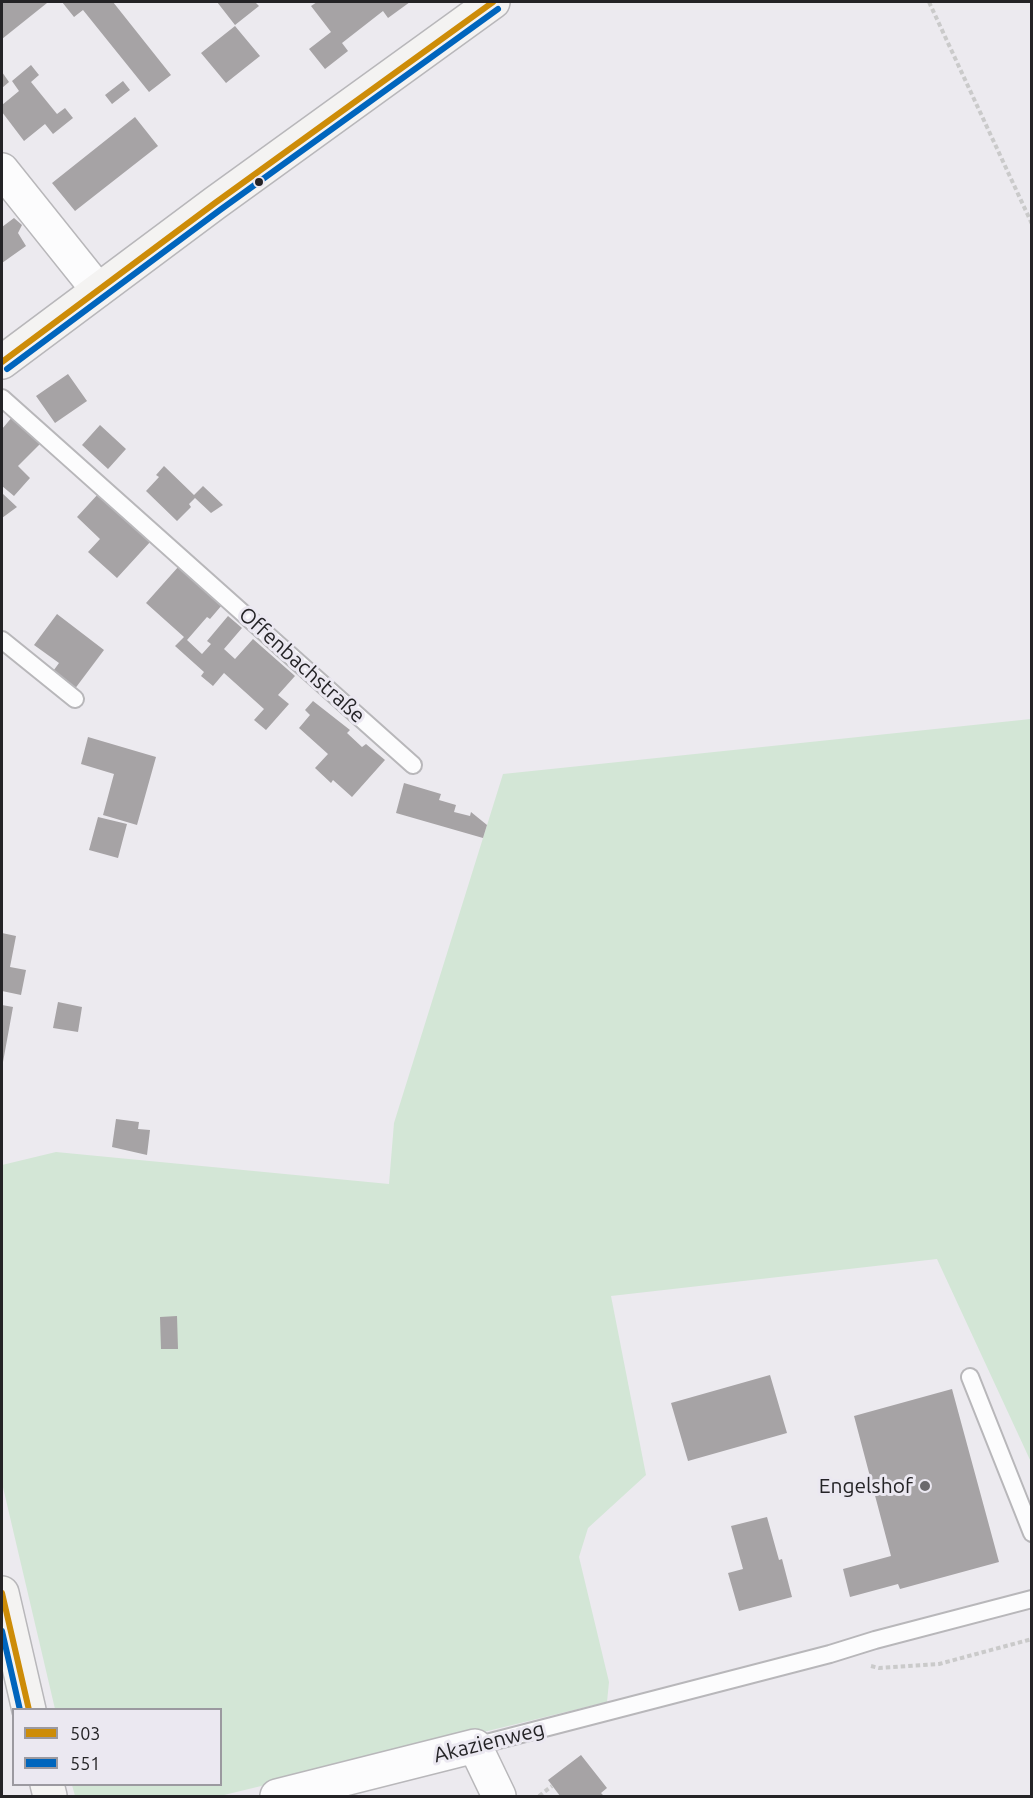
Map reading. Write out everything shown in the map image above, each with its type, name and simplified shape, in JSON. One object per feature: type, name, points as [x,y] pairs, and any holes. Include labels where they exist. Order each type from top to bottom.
[{"type":"street","points":[[2,362],[493,2]]},
{"type":"street","points":[[2,170],[99,290]]},
{"type":"street","points":[[2,1593],[29,1708]]},
{"type":"street","points":[[475,1746],[499,1797]]},
{"type":"street","name":"Akazienweg","points":[[277,1797],[475,1746]]},
{"type":"lane","name":"Offenbachstraße","points":[[2,398],[413,765]]},
{"type":"lane","points":[[2,640],[75,699]]},
{"type":"lane","points":[[970,1377],[1032,1533]]},
{"type":"lane","name":"Akazienweg","points":[[475,1746],[1032,1599]]},
{"type":"path","points":[[929,2],[1032,224]]},
{"type":"path","points":[[879,1668],[939,1664],[1032,1639]]},
{"type":"path","points":[[539,1797],[552,1786]]},
{"type":"green space","points":[[1031,719],[1031,1462],[937,1259],[611,1296],[646,1475],[588,1528],[579,1557],[609,1682],[607,1702],[220,1796],[75,1796],[72,1786],[222,1786],[222,1708],[55,1708],[2,1483],[2,1165],[56,1152],[389,1184],[394,1123],[503,774]]},
{"type":"building","points":[[2,2],[46,2],[47,3],[2,39]]},
{"type":"building","points":[[62,2],[113,2],[171,75],[149,92],[83,10],[74,17]]},
{"type":"building","points":[[217,2],[255,2],[259,6],[235,25]]},
{"type":"building","points":[[317,2],[410,2],[388,18],[383,11],[342,43],[348,51],[325,69],[309,49],[331,32],[311,6]]},
{"type":"building","points":[[235,26],[260,56],[226,83],[201,53]]},
{"type":"building","points":[[31,65],[39,75],[31,82],[57,114],[65,108],[73,118],[53,134],[45,124],[24,141],[2,112],[2,105],[19,91],[12,81]]},
{"type":"building","points":[[2,72],[9,82],[2,88]]},
{"type":"building","points":[[123,81],[130,90],[112,104],[105,95]]},
{"type":"building","points":[[135,117],[158,146],[75,211],[52,183]]},
{"type":"building","points":[[14,218],[22,225],[18,233],[26,246],[2,263],[2,227]]},
{"type":"building","points":[[68,374],[87,401],[55,423],[36,396]]},
{"type":"building","points":[[13,416],[42,442],[18,466],[30,478],[14,496],[2,486],[2,429]]},
{"type":"building","points":[[100,425],[126,449],[108,469],[82,445]]},
{"type":"building","points":[[164,466],[194,495],[203,486],[223,505],[211,513],[195,498],[189,504],[191,507],[177,521],[146,491],[159,477],[156,475]]},
{"type":"building","points":[[2,493],[17,507],[2,518]]},
{"type":"building","points":[[99,493],[151,541],[117,578],[88,552],[100,539],[77,517]]},
{"type":"building","points":[[179,566],[222,605],[210,619],[207,617],[187,640],[202,654],[211,644],[207,641],[228,616],[242,628],[224,649],[235,659],[253,639],[295,676],[278,695],[289,704],[266,730],[254,720],[264,709],[224,673],[213,686],[201,676],[204,672],[175,646],[184,637],[146,603]]},
{"type":"building","points":[[57,614],[104,650],[74,690],[51,674],[59,663],[34,645]]},
{"type":"building","points":[[313,701],[350,730],[347,733],[362,747],[366,744],[385,760],[352,797],[333,780],[331,783],[315,768],[328,754],[299,728],[310,715],[305,710]]},
{"type":"building","points":[[88,737],[156,757],[137,825],[103,815],[114,774],[81,764]]},
{"type":"building","points":[[404,783],[441,794],[439,800],[456,805],[454,812],[470,816],[471,812],[487,825],[483,838],[396,813]]},
{"type":"building","points":[[98,817],[127,824],[118,858],[89,850]]},
{"type":"building","points":[[2,933],[16,936],[10,967],[26,970],[21,995],[2,991]]},
{"type":"building","points":[[58,1002],[82,1007],[78,1032],[53,1028]]},
{"type":"building","points":[[2,1005],[13,1007],[3,1062],[2,1062]]},
{"type":"building","points":[[116,1119],[139,1122],[138,1129],[150,1130],[147,1155],[112,1147]]},
{"type":"building","points":[[177,1316],[178,1349],[161,1349],[160,1317]]},
{"type":"building","points":[[770,1375],[787,1433],[688,1461],[671,1403]]},
{"type":"building","name":"Engelshof","points":[[952,1389],[999,1562],[900,1589],[898,1584],[850,1597],[843,1569],[891,1556],[854,1416]]},
{"type":"building","points":[[767,1517],[792,1597],[739,1611],[728,1573],[743,1569],[731,1526]]},
{"type":"building","points":[[581,1755],[607,1788],[601,1793],[604,1796],[560,1796],[548,1780]]},
{"type":"transit line","name":"503","points":[[2,362],[215,203],[493,2]]},
{"type":"transit line","name":"551","points":[[7,369],[220,210],[498,9]]},
{"type":"transit line","name":"503","points":[[2,1593],[29,1708]]},
{"type":"transit line","name":"551","points":[[2,1631],[20,1708]]},
{"type":"place","name":"Engelshof","points":[[925,1486]]}]
